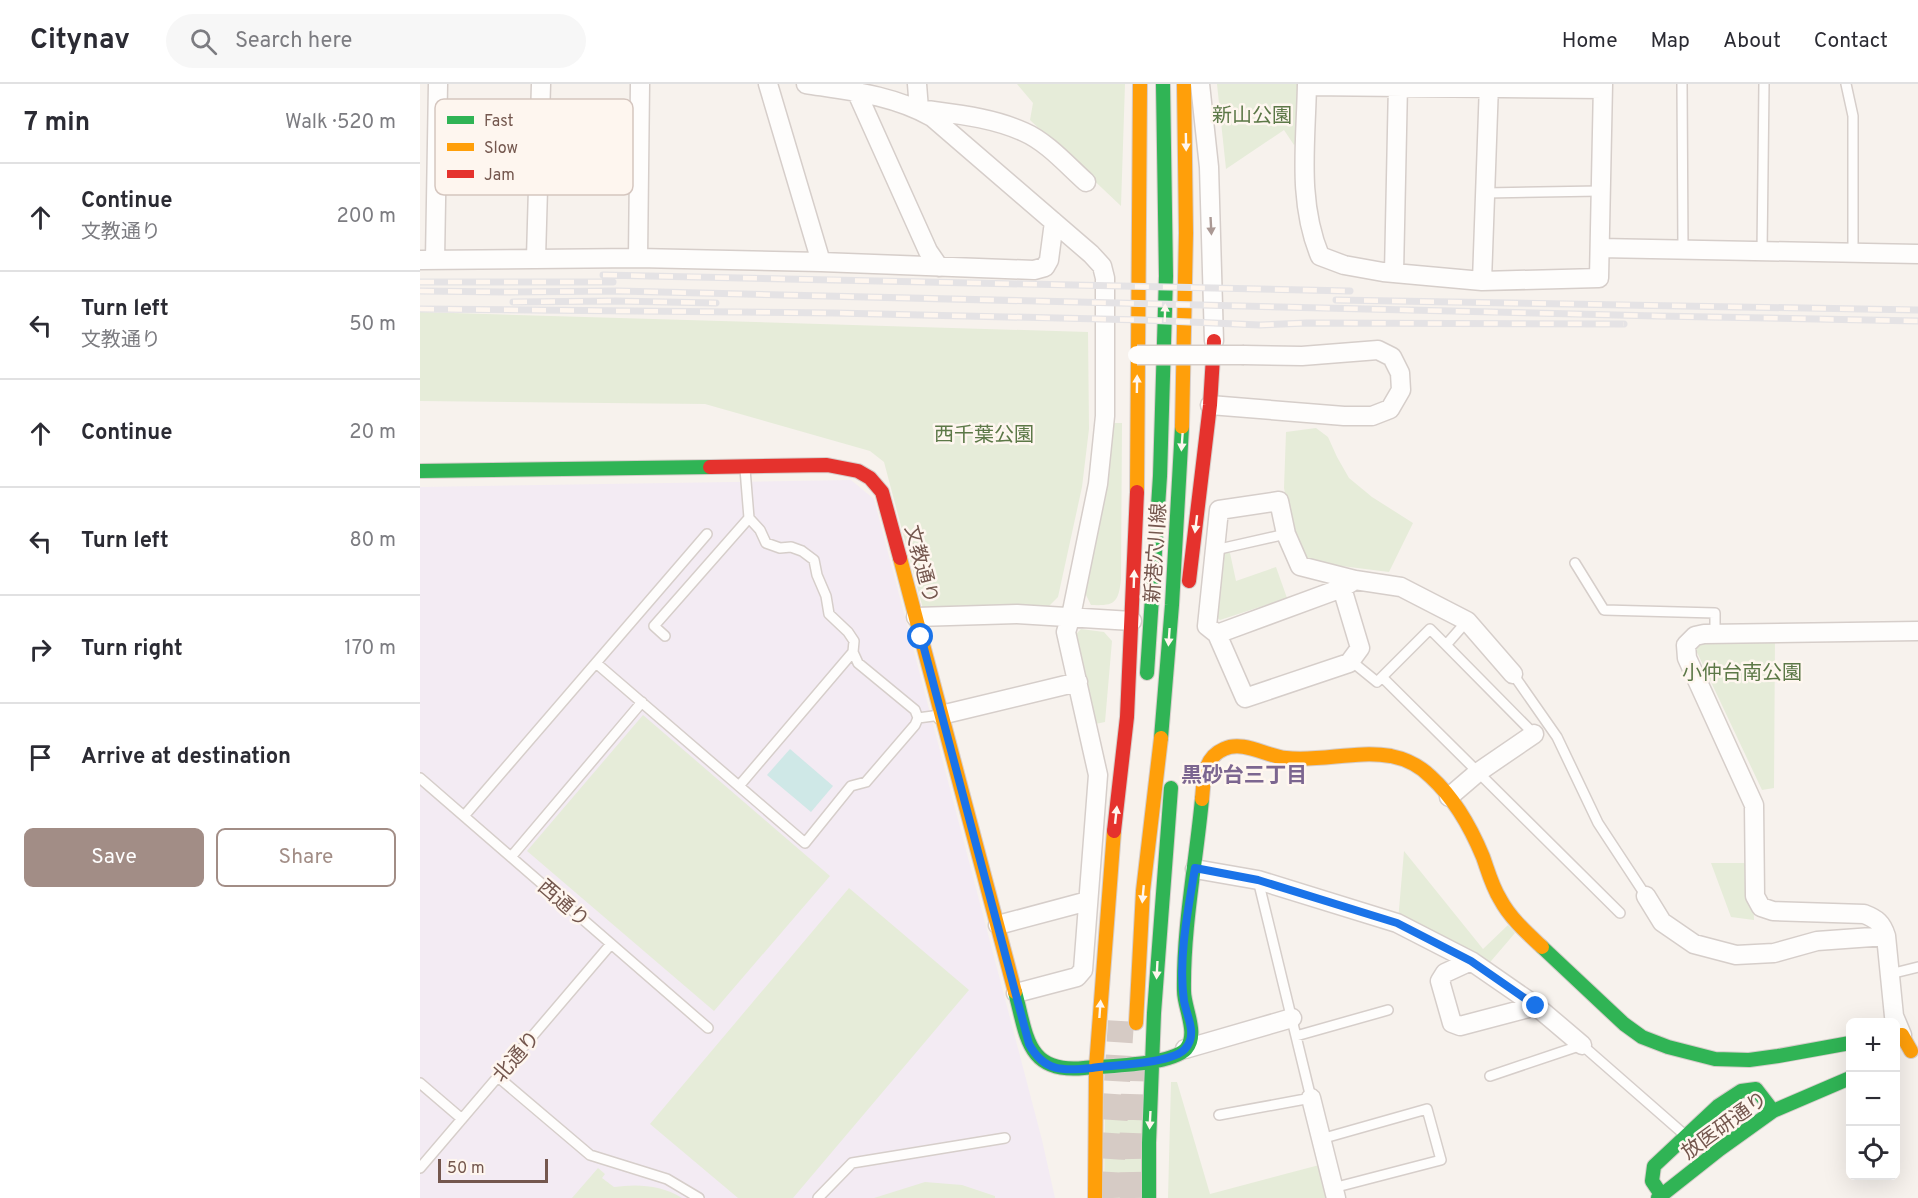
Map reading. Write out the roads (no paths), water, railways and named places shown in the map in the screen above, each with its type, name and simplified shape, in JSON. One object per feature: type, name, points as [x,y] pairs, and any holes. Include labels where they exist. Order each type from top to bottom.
[{"type":"street","points":[[437,99],[438,84]]},
{"type":"street","points":[[541,84],[541,99]]},
{"type":"street","points":[[638,258],[640,84]]},
{"type":"street","points":[[768,84],[821,262]]},
{"type":"street","points":[[806,84],[854,88],[919,109],[978,118],[1025,132],[1055,154],[1086,182]]},
{"type":"street","points":[[917,84],[919,109]]},
{"type":"street","points":[[1095,1198],[1096,1067],[1110,871],[1127,717],[1132,621],[1137,488],[1140,84]]},
{"type":"street","name":"新港穴川線","points":[[1146,689],[1160,476],[1166,276],[1163,84]]},
{"type":"street","name":"新港穴川線","points":[[1136,1023],[1143,892],[1166,681],[1183,427],[1186,270],[1184,84]]},
{"type":"street","points":[[1187,596],[1210,405],[1214,341],[1209,167],[1200,84]]},
{"type":"street","points":[[1307,85],[1603,87],[1599,278],[1482,281],[1394,273],[1344,265],[1320,256],[1311,236],[1304,196],[1307,85]]},
{"type":"street","points":[[1394,273],[1398,85]]},
{"type":"street","points":[[1482,281],[1489,86]]},
{"type":"street","points":[[854,88],[928,251],[939,267]]},
{"type":"street","points":[[919,109],[943,125],[1091,254],[1102,266],[1105,278],[1104,428],[1098,484],[1066,632],[1098,775],[1083,970],[1077,977],[1016,993]]},
{"type":"street","points":[[435,132],[427,260],[638,258],[1034,270],[1045,267],[1049,260],[1054,222]]},
{"type":"street","points":[[536,258],[538,195]]},
{"type":"street","points":[[1600,248],[1918,254]]},
{"type":"street","points":[[1137,355],[1302,356],[1378,350],[1392,357],[1400,373],[1401,390],[1390,409],[1371,416],[1344,416],[1210,405]]},
{"type":"street","name":"文教通り","points":[[420,471],[844,466],[861,470],[873,479],[882,492],[916,617],[937,716],[998,925],[1029,1044],[1035,1056],[1051,1067],[1064,1069],[1152,1061],[1177,1055],[1185,1049]]},
{"type":"street","points":[[1349,584],[1360,648],[1349,663],[1245,698],[1217,634],[1207,626],[1219,510],[1279,501],[1286,534],[1300,566],[1349,584],[1401,587],[1467,621],[1513,674]]},
{"type":"street","points":[[1217,634],[1349,584]]},
{"type":"street","points":[[916,617],[1017,614],[1132,621]]},
{"type":"street","points":[[1894,1018],[1886,936],[1882,924],[1864,914],[1773,911],[1761,908],[1755,896],[1754,805],[1688,658],[1686,645],[1695,636],[1715,634],[1918,631]]},
{"type":"street","points":[[937,716],[1078,682]]},
{"type":"street","points":[[1449,797],[1477,773],[1534,734]]},
{"type":"street","points":[[1185,1049],[1190,1043],[1192,1030],[1184,1001],[1187,916],[1195,868],[1204,779],[1207,765],[1216,754],[1233,745],[1245,746],[1284,759],[1382,754],[1410,762],[1428,774],[1449,797],[1465,821],[1480,849],[1494,889],[1505,907],[1614,1016],[1640,1036],[1659,1046],[1700,1056],[1733,1060],[1760,1059],[1846,1044]]},
{"type":"street","points":[[1149,1198],[1148,1170],[1157,956],[1172,772]]},
{"type":"street","points":[[1195,868],[1258,880],[1397,923],[1471,961],[1536,1006],[1582,1045]]},
{"type":"street","points":[[1646,896],[1662,922],[1694,944],[1736,956],[1774,953],[1817,941],[1886,936]]},
{"type":"street","points":[[998,925],[1088,901]]},
{"type":"street","points":[[1471,961],[1445,973],[1440,981],[1452,1023],[1455,1026],[1536,1006]]},
{"type":"street","points":[[1185,1049],[1294,1027]]},
{"type":"street","points":[[1900,1037],[1910,1052]]},
{"type":"street","name":"放医研通り","points":[[1660,1197],[1720,1149],[1773,1111],[1846,1080]]},
{"type":"street","points":[[1660,1197],[1652,1181],[1654,1166],[1718,1106],[1741,1091],[1756,1089],[1773,1111]]},
{"type":"street","points":[[1311,1098],[1335,1193]]},
{"type":"lane","points":[[1682,84],[1683,249]]},
{"type":"lane","points":[[1762,252],[1764,84]]},
{"type":"lane","points":[[1846,84],[1853,116],[1853,253]]},
{"type":"lane","points":[[1485,193],[1600,191]]},
{"type":"lane","points":[[596,663],[805,843],[850,786],[866,782],[915,725],[918,718],[915,710],[858,663],[853,652],[854,641],[829,614],[826,596],[817,576],[814,560],[802,551],[791,548],[780,549],[766,543],[760,530],[749,518],[745,466]]},
{"type":"lane","points":[[665,636],[654,626],[749,518]]},
{"type":"lane","points":[[464,816],[707,534]]},
{"type":"lane","points":[[1215,550],[1286,534]]},
{"type":"lane","points":[[692,551],[708,565]]},
{"type":"lane","points":[[1575,563],[1604,610],[1715,613],[1715,634]]},
{"type":"lane","points":[[1446,645],[1467,621]]},
{"type":"lane","points":[[1350,660],[1377,682],[1430,629],[1534,734]]},
{"type":"lane","points":[[739,786],[853,652]]},
{"type":"lane","points":[[1513,674],[1557,737],[1598,823],[1646,896]]},
{"type":"lane","points":[[1382,677],[1620,913]]},
{"type":"lane","points":[[511,857],[642,702]]},
{"type":"lane","points":[[918,718],[937,716]]},
{"type":"lane","name":"西通り","points":[[420,778],[708,1028]]},
{"type":"lane","points":[[1219,1115],[1311,1098],[1258,880]]},
{"type":"lane","name":"北通り","points":[[420,1168],[611,944]]},
{"type":"lane","points":[[1890,974],[1918,967]]},
{"type":"lane","points":[[1294,1027],[1388,1010]]},
{"type":"lane","points":[[1490,1076],[1582,1045],[1686,1136]]},
{"type":"lane","points":[[498,1077],[590,1155],[667,1179],[699,1198]]},
{"type":"lane","points":[[420,1083],[462,1119]]},
{"type":"lane","points":[[1322,1139],[1427,1110],[1441,1160],[1335,1193]]},
{"type":"lane","points":[[818,1198],[852,1163],[1005,1138]]},
{"type":"water","points":[[790,749],[833,786],[811,812],[767,775]]},
{"type":"tunnel","points":[[1112,1198],[1111,1175],[1121,1021]]},
{"type":"tunnel","points":[[1133,1198],[1135,1065]]},
{"type":"railway","points":[[603,275],[1350,291]]},
{"type":"railway","points":[[420,282],[613,282]]},
{"type":"railway","points":[[420,291],[618,291],[1918,321]]},
{"type":"railway","points":[[1336,300],[1918,310]]},
{"type":"railway","points":[[513,302],[716,303]]},
{"type":"railway","points":[[420,309],[835,313],[1260,325],[1307,323],[1624,324]]},
{"type":"district","name":"黒砂台三丁目","points":[[1244,775]]},
{"type":"park label","name":"新山公園","points":[[1252,115]]},
{"type":"park label","name":"西千葉公園","points":[[984,434]]},
{"type":"park label","name":"小仲台南公園","points":[[1742,672]]}]
